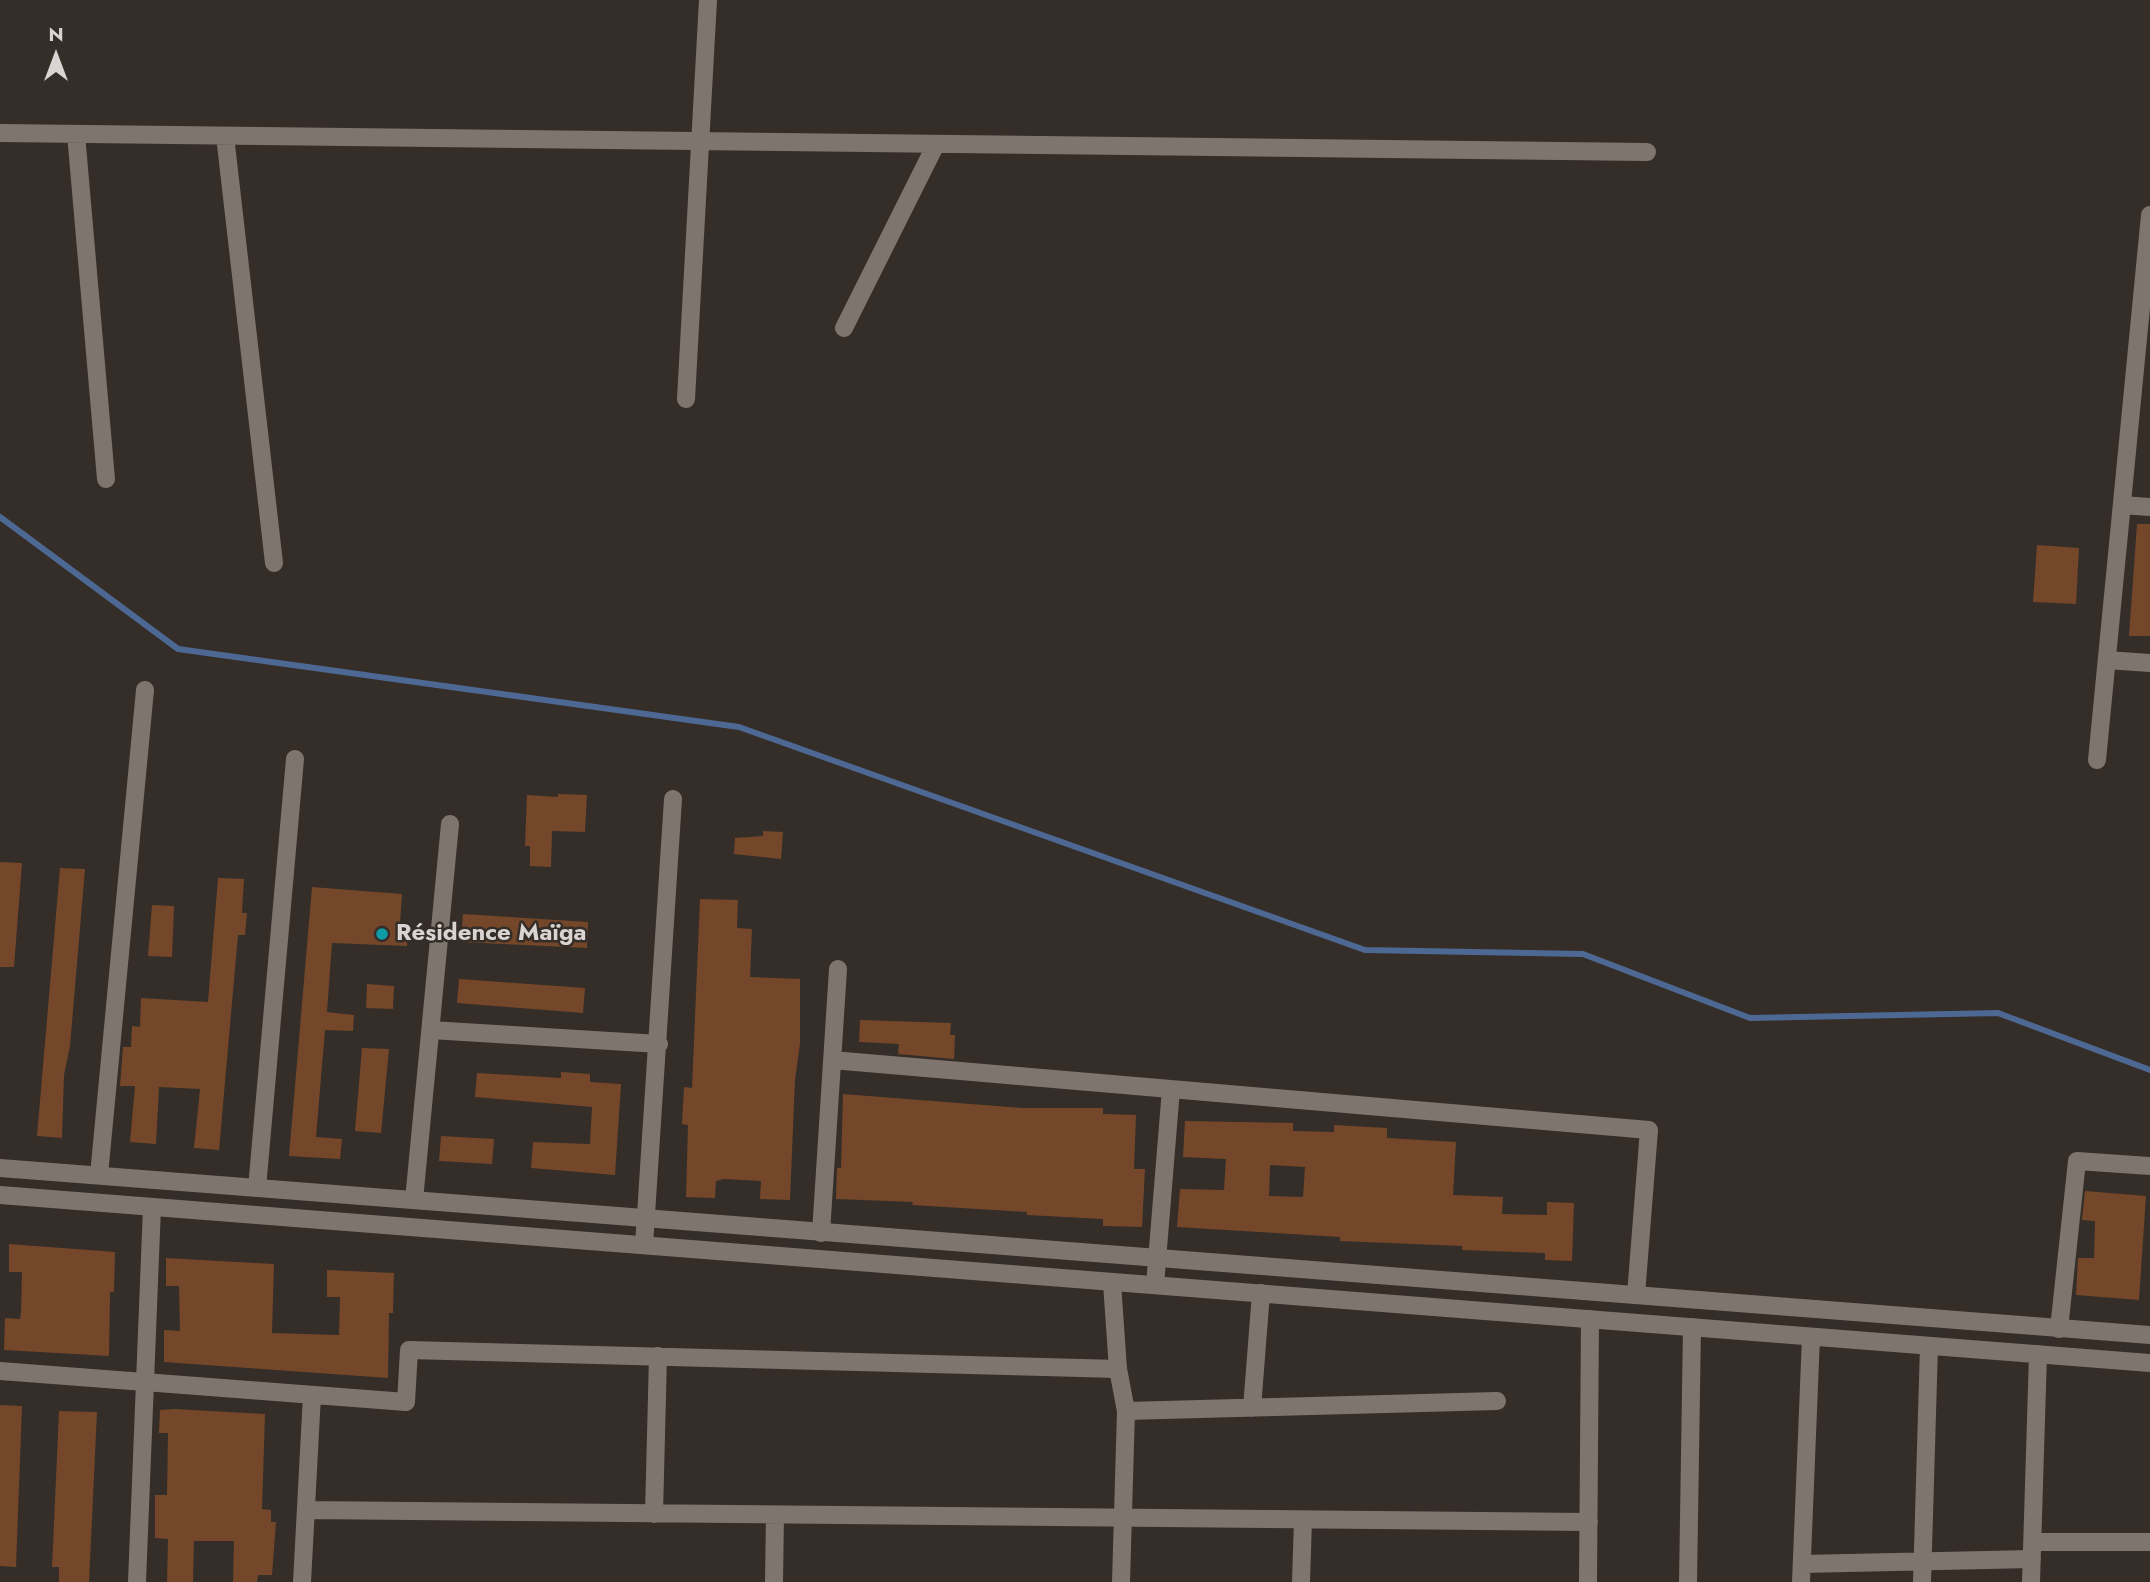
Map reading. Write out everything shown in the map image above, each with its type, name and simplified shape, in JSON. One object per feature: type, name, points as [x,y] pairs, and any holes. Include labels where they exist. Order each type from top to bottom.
[{"type":"street","points":[[685,398],[708,0]]},
{"type":"street","points":[[0,133],[1647,152]]},
{"type":"street","points":[[76,134],[106,479]]},
{"type":"street","points":[[225,135],[274,563]]},
{"type":"street","points":[[845,328],[936,144]]},
{"type":"street","points":[[2097,760],[2122,505],[2145,317],[2150,215]]},
{"type":"street","points":[[2122,505],[2150,507]]},
{"type":"street","points":[[2107,660],[2150,663]]},
{"type":"street","points":[[99,1175],[145,690]]},
{"type":"street","points":[[257,1188],[295,759]]},
{"type":"street","points":[[644,1245],[673,799]]},
{"type":"street","points":[[414,1200],[450,824]]},
{"type":"street","points":[[821,1233],[838,969]]},
{"type":"street","points":[[432,1030],[659,1044]]},
{"type":"street","points":[[832,1060],[1649,1130],[1636,1296]]},
{"type":"street","points":[[1154,1285],[1171,1089]]},
{"type":"street","points":[[2059,1328],[2077,1161],[2150,1166]]},
{"type":"street","points":[[0,1168],[2150,1335]]},
{"type":"street","points":[[0,1195],[2150,1363]]},
{"type":"street","points":[[137,1582],[152,1207]]},
{"type":"street","points":[[1112,1283],[1118,1369],[1126,1411],[1121,1582]]},
{"type":"street","points":[[1252,1408],[1262,1293]]},
{"type":"street","points":[[1588,1582],[1590,1319]]},
{"type":"street","points":[[1688,1582],[1692,1327]]},
{"type":"street","points":[[1801,1582],[1811,1337]]},
{"type":"street","points":[[1922,1582],[1928,1346]]},
{"type":"street","points":[[0,1371],[406,1402],[409,1350],[1118,1369]]},
{"type":"street","points":[[2031,1582],[2038,1354]]},
{"type":"street","points":[[654,1514],[658,1356]]},
{"type":"street","points":[[302,1582],[312,1395]]},
{"type":"street","points":[[1126,1411],[1497,1401]]},
{"type":"street","points":[[306,1510],[1589,1522]]},
{"type":"street","points":[[774,1582],[775,1515]]},
{"type":"street","points":[[1301,1582],[1303,1520]]},
{"type":"street","points":[[1802,1563],[1923,1562],[2150,1542]]},
{"type":"building","points":[[2137,524],[2150,524],[2150,636],[2129,636]]},
{"type":"building","points":[[2037,545],[2079,548],[2076,604],[2033,602]]},
{"type":"building","points":[[558,794],[587,795],[585,832],[552,831],[551,867],[530,866],[530,846],[525,846],[527,795],[558,797]]},
{"type":"building","points":[[763,831],[783,832],[781,859],[734,854],[735,838],[763,836]]},
{"type":"building","points":[[0,862],[22,863],[14,967],[0,967]]},
{"type":"building","points":[[60,868],[85,869],[70,1046],[64,1075],[62,1138],[37,1136]]},
{"type":"building","points":[[218,878],[244,879],[242,913],[247,913],[245,935],[238,935],[219,1150],[194,1148],[200,1089],[159,1087],[156,1144],[130,1142],[135,1086],[120,1086],[123,1047],[131,1047],[132,1026],[140,1027],[141,998],[208,1002]]},
{"type":"building","points":[[312,887],[402,894],[400,924],[408,925],[407,946],[332,943],[327,1012],[354,1015],[353,1031],[325,1030],[316,1137],[342,1139],[340,1159],[289,1156]]},
{"type":"building","points":[[700,899],[738,900],[737,928],[752,929],[750,977],[800,979],[800,1044],[795,1080],[790,1200],[760,1199],[761,1181],[724,1179],[716,1181],[715,1198],[686,1197],[688,1125],[682,1124],[684,1087],[692,1088]]},
{"type":"building","points":[[152,905],[174,906],[172,957],[148,956]]},
{"type":"building","points":[[463,914],[588,922],[587,948],[461,942]]},
{"type":"building","points":[[459,979],[585,988],[583,1013],[457,1003]]},
{"type":"building","points":[[367,984],[394,986],[393,1009],[366,1008]]},
{"type":"building","points":[[860,1020],[951,1023],[950,1035],[955,1035],[954,1059],[898,1054],[899,1044],[859,1042]]},
{"type":"building","points":[[362,1048],[389,1049],[381,1133],[355,1131]]},
{"type":"building","points":[[561,1072],[590,1074],[590,1082],[621,1084],[615,1175],[531,1168],[533,1142],[590,1144],[592,1107],[475,1097],[477,1073],[561,1078]]},
{"type":"building","points":[[843,1094],[1022,1108],[1103,1108],[1103,1114],[1136,1115],[1134,1169],[1145,1169],[1142,1227],[1103,1226],[1103,1219],[1027,1215],[1027,1212],[912,1205],[913,1202],[836,1199],[837,1168],[841,1168]]},
{"type":"building","points":[[1185,1121],[1293,1123],[1293,1131],[1334,1132],[1334,1125],[1387,1128],[1387,1138],[1456,1142],[1453,1195],[1503,1197],[1502,1214],[1547,1215],[1547,1202],[1574,1203],[1572,1261],[1545,1260],[1545,1253],[1462,1250],[1462,1246],[1340,1241],[1340,1237],[1177,1227],[1180,1189],[1224,1190],[1226,1159],[1183,1157]],"holes":[[[1270,1165],[1305,1167],[1303,1197],[1269,1196]]]},
{"type":"building","points":[[441,1136],[494,1139],[492,1164],[439,1161]]},
{"type":"building","points":[[2085,1191],[2146,1196],[2139,1300],[2076,1295],[2078,1258],[2094,1258],[2095,1221],[2082,1220]]},
{"type":"building","points":[[9,1244],[115,1252],[114,1292],[110,1292],[109,1356],[4,1350],[5,1318],[20,1319],[21,1312],[22,1272],[9,1272]]},
{"type":"building","points":[[166,1258],[274,1264],[272,1333],[339,1335],[340,1297],[327,1297],[327,1270],[394,1273],[393,1313],[389,1313],[388,1378],[164,1362],[164,1330],[180,1331],[179,1286],[166,1286]]},
{"type":"building","points":[[0,1405],[22,1406],[16,1567],[0,1566]]},
{"type":"building","points":[[160,1410],[265,1414],[262,1509],[271,1510],[271,1522],[276,1522],[272,1575],[258,1575],[257,1582],[233,1582],[234,1541],[194,1541],[193,1582],[167,1582],[168,1539],[155,1538],[155,1495],[167,1495],[168,1433],[159,1433]]},
{"type":"building","points":[[59,1411],[97,1412],[89,1582],[59,1582],[59,1567],[52,1567]]},
{"type":"waterway","points":[[0,517],[178,649],[739,727],[1365,950],[1583,954],[1750,1018],[1998,1013],[2150,1070]]},
{"type":"place","name":"Résidence Maïga","points":[[382,934]]}]
